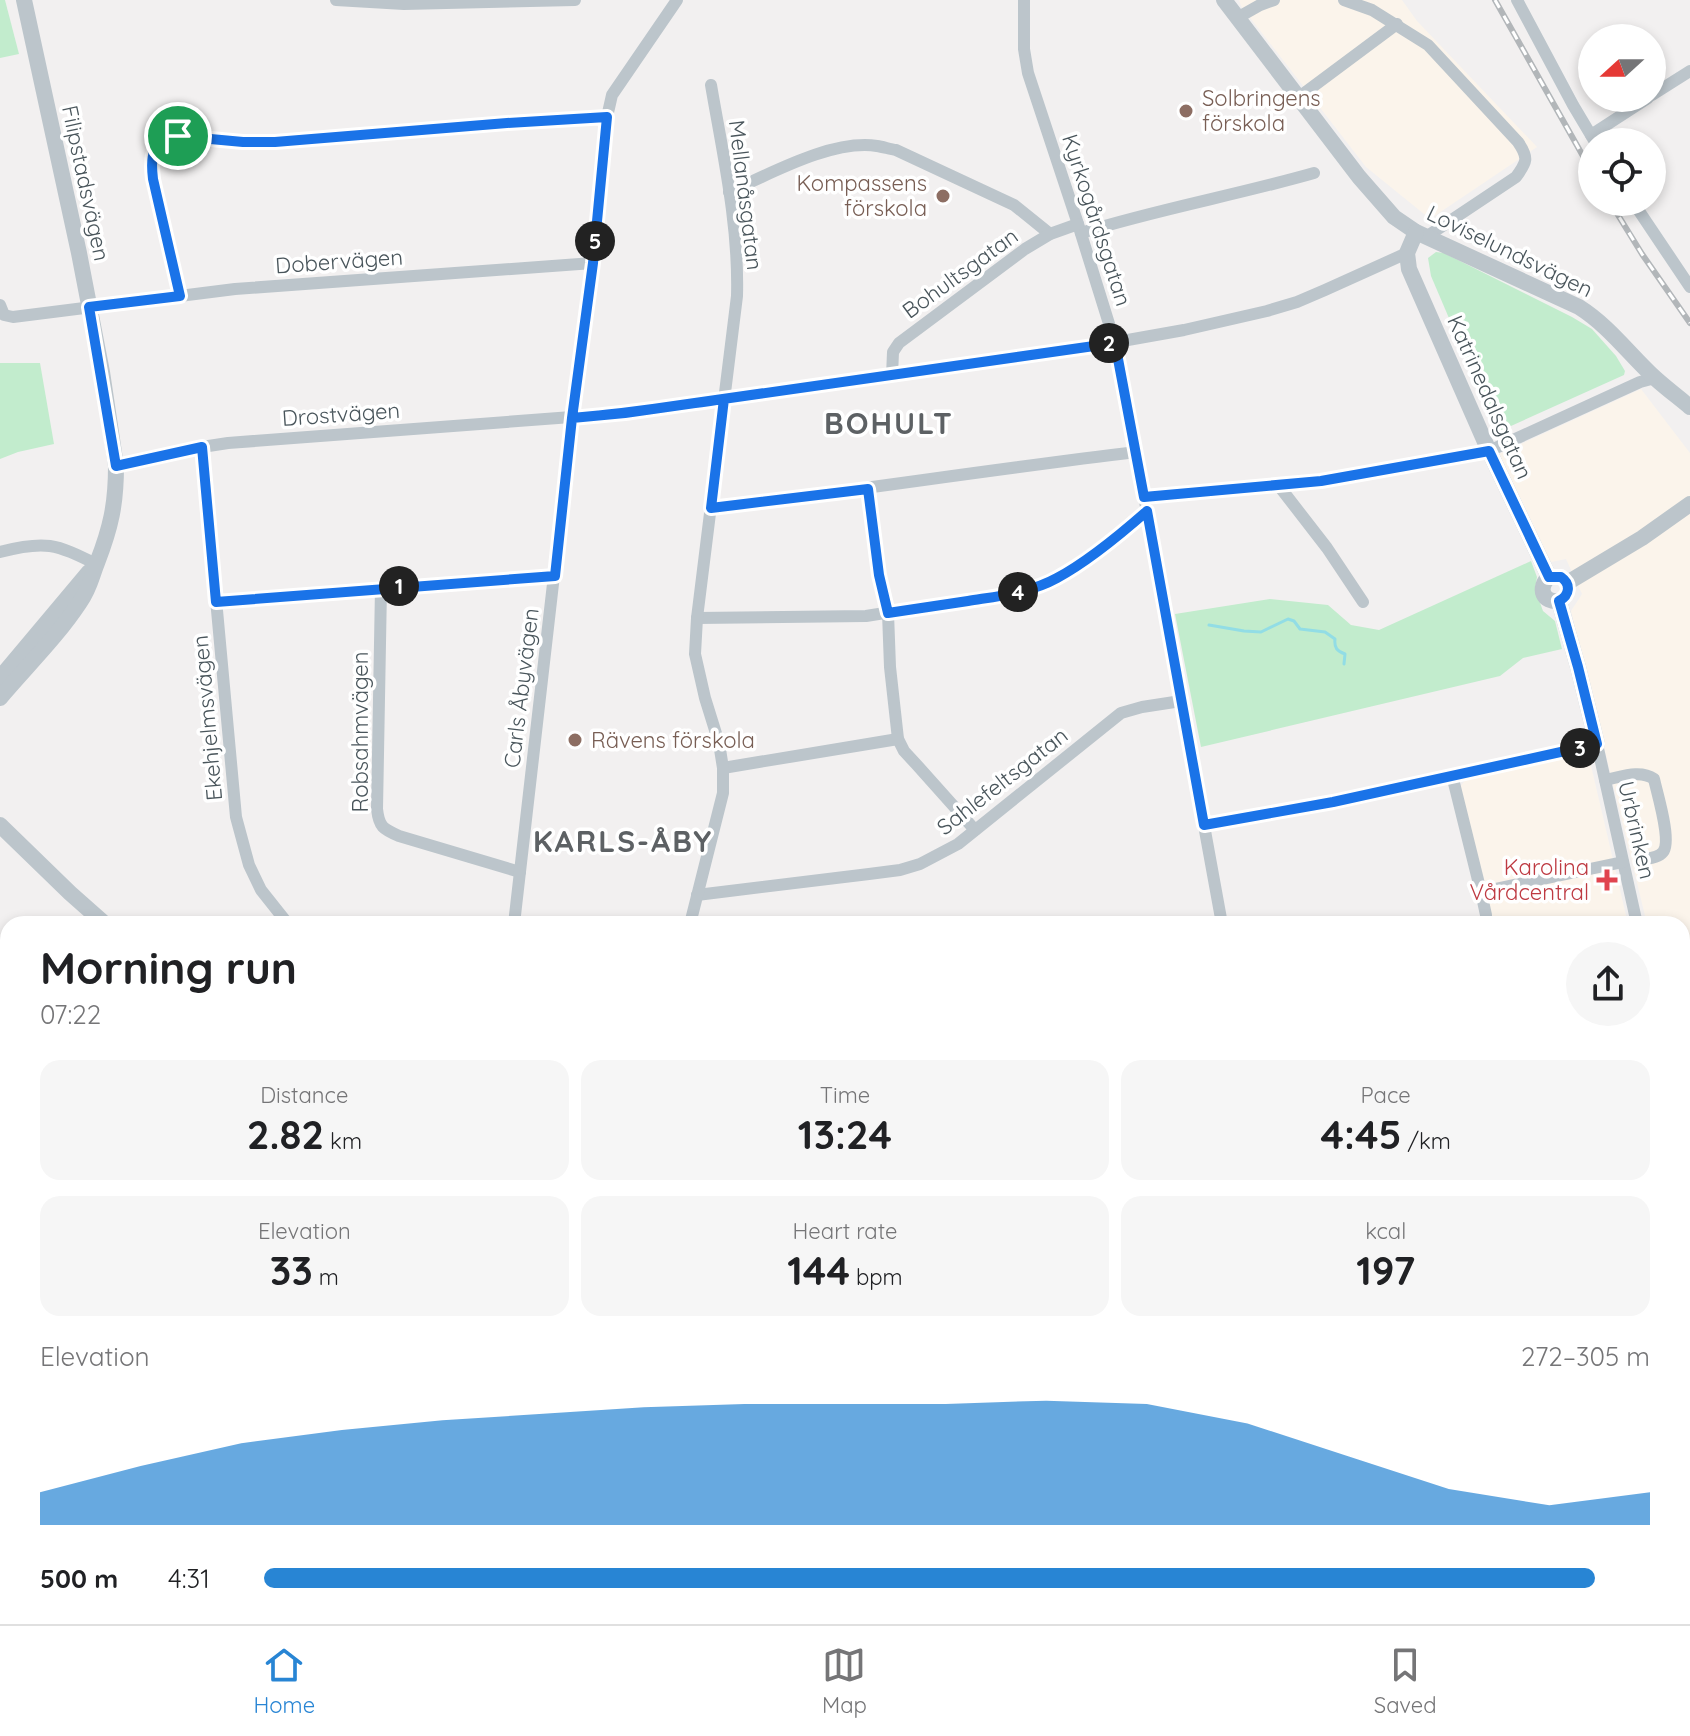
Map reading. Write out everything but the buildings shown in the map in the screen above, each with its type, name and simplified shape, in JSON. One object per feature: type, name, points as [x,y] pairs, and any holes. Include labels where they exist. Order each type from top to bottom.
[{"type":"street","name":"Filipstadsvägen","points":[[0,678],[96,564],[113,513],[116,466],[79,253],[24,0]]},
{"type":"street","points":[[336,0],[404,4],[575,0]]},
{"type":"street","name":"Carls Åbyvägen","points":[[515,916],[572,418],[593,263],[607,117],[612,95],[677,0]]},
{"type":"street","name":"Kyrkogårdsgatan","points":[[1024,0],[1024,49],[1028,73],[1115,343],[1221,916]]},
{"type":"street","points":[[1231,7],[1260,5],[1274,0]]},
{"type":"street","points":[[1344,0],[1372,10],[1428,45],[1526,153],[1525,164],[1516,177],[1421,234],[1407,253]]},
{"type":"street","points":[[1517,0],[1587,128]]},
{"type":"street","name":"Loviselundsvägen","points":[[1231,7],[1359,177],[1394,217],[1421,234],[1595,317],[1613,332],[1690,421]]},
{"type":"street","points":[[1299,97],[1397,24]]},
{"type":"street","points":[[1666,87],[1690,71]]},
{"type":"street","name":"Mellanåsgatan","points":[[692,916],[723,793],[719,743],[695,654],[738,272],[729,192],[711,85]]},
{"type":"street","points":[[1607,128],[1629,112]]},
{"type":"street","points":[[180,296],[151,159],[156,147],[167,139],[178,136],[275,142],[607,117]]},
{"type":"street","points":[[729,192],[820,153],[841,147],[877,145],[896,150],[1014,205],[1050,234]]},
{"type":"street","name":"Bohultsgatan","points":[[892,376],[893,352],[899,343],[1025,249],[1050,234],[1199,203],[1314,173]]},
{"type":"street","points":[[1642,216],[1690,287]]},
{"type":"street","name":"Drostvägen","points":[[116,466],[202,447],[262,440],[625,413],[1115,343],[1218,324],[1297,302],[1407,253]]},
{"type":"street","name":"Katrinedalsgatan","points":[[1407,253],[1409,269],[1489,451],[1549,577]]},
{"type":"street","name":"Dobervägen","points":[[0,305],[4,315],[13,317],[304,284],[593,263]]},
{"type":"street","points":[[1144,497],[1321,481],[1489,451],[1655,378]]},
{"type":"street","name":"Loviselundsvägen","points":[[1655,378],[1690,407]]},
{"type":"street","name":"Ekehjelmsvägen","points":[[202,447],[235,805],[249,865],[261,890],[282,916]]},
{"type":"street","points":[[711,508],[1136,452]]},
{"type":"street","points":[[1279,486],[1327,548],[1363,602]]},
{"type":"street","points":[[868,489],[879,575],[888,613],[898,739],[904,751],[975,830]]},
{"type":"street","points":[[1567,583],[1642,538],[1690,504]]},
{"type":"street","points":[[697,618],[866,616],[998,596],[1040,586],[1058,578],[1147,511]]},
{"type":"street","points":[[0,552],[25,545],[51,545],[96,564]]},
{"type":"street","name":"Filipstadsvägen","points":[[0,698],[48,645],[81,602],[93,579],[96,564]]},
{"type":"street","points":[[216,602],[555,576]]},
{"type":"street","points":[[1549,577],[1561,577],[1567,583],[1568,592],[1559,601],[1547,599],[1542,592],[1543,583],[1549,577]]},
{"type":"street","name":"Robsahmvägen","points":[[381,588],[378,821],[385,830],[399,836],[520,872]]},
{"type":"street","points":[[1204,825],[1333,802],[1597,744],[1559,601]]},
{"type":"street","name":"Sahlefeltsgatan","points":[[697,895],[900,870],[920,864],[941,854],[975,830],[1121,713],[1181,701]]},
{"type":"street","points":[[723,768],[898,739]]},
{"type":"street","name":"Urbrinken","points":[[1597,744],[1635,916]]},
{"type":"street","points":[[1605,780],[1642,774],[1654,779],[1666,845],[1656,857],[1645,859]]},
{"type":"street","points":[[1452,775],[1486,916]]},
{"type":"street","points":[[0,825],[96,916]]},
{"type":"street","points":[[1481,892],[1623,862]]},
{"type":"shaded area","points":[[1239,0],[1402,0],[1417,21],[1537,147],[1433,217],[1424,214],[1366,167]]},
{"type":"shaded area","points":[[1641,389],[1690,453],[1690,916],[1645,916],[1571,611],[1582,594],[1566,559],[1551,562],[1499,454]]},
{"type":"shaded area","points":[[1571,755],[1589,757],[1626,916],[1491,916],[1460,787],[1467,778]]},
{"type":"green space","points":[[0,0],[5,0],[19,54],[0,58]]},
{"type":"green space","points":[[1436,252],[1444,253],[1592,329],[1616,356],[1625,371],[1624,375],[1502,430],[1495,426],[1431,276],[1428,258]]},
{"type":"green space","points":[[0,363],[40,363],[54,444],[0,459]]},
{"type":"green space","points":[[1531,561],[1537,577],[1535,589],[1543,611],[1555,621],[1562,649],[1523,658],[1500,676],[1201,747],[1175,614],[1270,599],[1328,605],[1351,625],[1379,630]]},
{"type":"waterway","points":[[1209,625],[1261,632],[1288,619],[1300,629],[1325,632],[1335,639],[1337,649],[1345,654],[1344,664]]},
{"type":"railway","points":[[1495,0],[1578,147]]},
{"type":"railway","points":[[1619,216],[1690,323]]},
{"type":"place","name":"Solbringens förskola","points":[[1186,111]]},
{"type":"place","name":"Kompassens förskola","points":[[943,196]]},
{"type":"place","name":"Rävens förskola","points":[[575,740]]},
{"type":"place","name":"Karolina Vårdcentral","points":[[1607,880]]},
{"type":"district","name":"BOHULT","points":[[889,424]]},
{"type":"district","name":"KARLS-ÅBY","points":[[623,842]]},
{"type":"route","points":[[178,136],[156,147],[151,159],[180,296],[89,307],[116,466],[202,447],[216,602],[555,576],[572,418],[1115,343],[1144,497],[1321,481],[1489,451],[1549,577],[1557,575],[1567,583],[1568,592],[1559,601],[1597,744],[1333,802],[1204,825],[1147,511],[1077,565],[1040,586],[998,596],[888,613],[879,575],[868,489],[711,508],[724,399],[572,418],[593,263],[607,117],[275,142],[178,136]]}]
